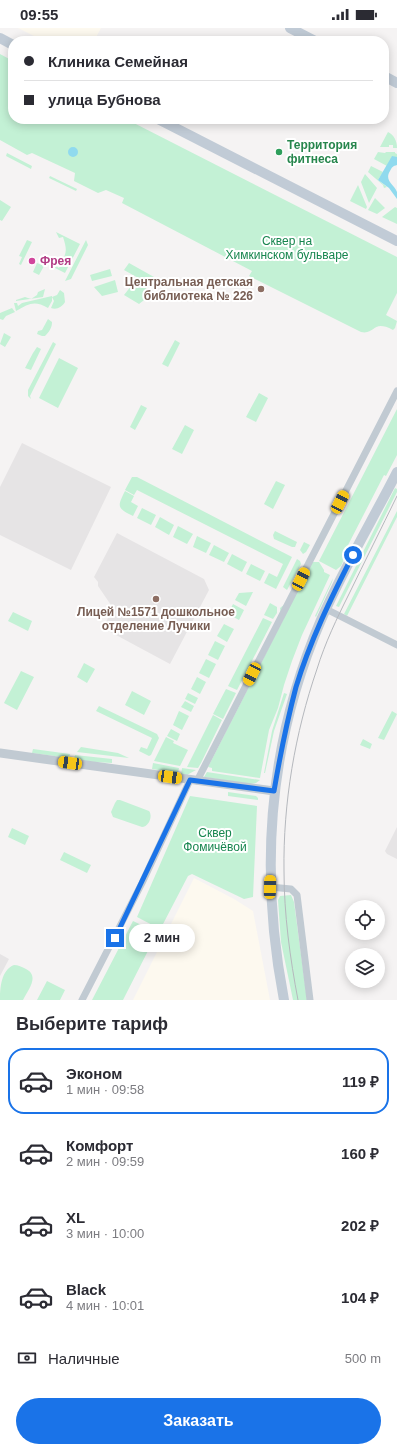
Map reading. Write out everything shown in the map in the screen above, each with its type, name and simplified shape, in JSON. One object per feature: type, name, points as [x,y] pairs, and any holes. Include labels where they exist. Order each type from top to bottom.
[{"type":"main road","points":[[290,28],[305,36]]},
{"type":"main road","points":[[168,124],[397,241]]},
{"type":"main road","points":[[284,1000],[277,956],[270,887],[274,791],[288,720],[297,686],[326,609],[397,472]]},
{"type":"street","points":[[82,1000],[193,780],[397,391]]},
{"type":"street","points":[[326,609],[397,645]]},
{"type":"street","points":[[0,753],[274,791]]},
{"type":"street","points":[[270,887],[291,889],[297,895],[310,1000]]},
{"type":"shaded area","points":[[18,28],[101,28],[97,36],[34,36]]},
{"type":"shaded area","points":[[22,443],[111,487],[71,570],[0,535],[0,487]]},
{"type":"shaded area","name":"Лицей №1571 дошкольное отделение Лучики","points":[[117,533],[204,579],[209,590],[170,664],[103,628],[113,608],[98,586],[98,582],[94,577]]},
{"type":"shaded area","points":[[397,827],[397,859],[387,854],[385,851]]},
{"type":"shaded area","points":[[194,878],[253,911],[270,1000],[133,1000]]},
{"type":"shaded area","points":[[0,954],[9,959],[0,976]]},
{"type":"green space","name":"Сквер на Химкинском бульваре","points":[[0,54],[8,58],[8,124],[136,124],[397,257],[397,293],[386,315],[397,321],[395,328],[393,330],[381,326],[366,332],[361,332],[249,276],[252,271],[122,203],[124,198],[106,190],[98,193],[74,181],[75,173],[32,153],[27,155],[0,140]]},
{"type":"green space","points":[[388,132],[395,138],[397,148],[393,148],[393,145],[389,145],[389,147],[380,147]]},
{"type":"green space","points":[[378,152],[395,152],[397,157],[392,157],[387,166],[374,159]]},
{"type":"green space","points":[[7,153],[32,166],[31,169],[6,156]]},
{"type":"green space","points":[[371,166],[383,172],[378,180],[387,187],[384,188],[383,185],[368,172]]},
{"type":"green space","points":[[365,174],[377,188],[369,203],[361,182]]},
{"type":"green space","points":[[50,176],[77,189],[76,191],[49,178]]},
{"type":"green space","points":[[358,185],[367,207],[366,209],[350,201]]},
{"type":"green space","points":[[375,198],[385,208],[377,214],[368,210]]},
{"type":"green space","points":[[0,200],[11,207],[2,221],[0,220]]},
{"type":"green space","points":[[395,207],[397,208],[397,224],[382,217]]},
{"type":"green space","points":[[56,232],[80,244],[65,273],[55,268],[56,266],[59,268],[65,256],[66,249],[63,237],[59,238]]},
{"type":"green space","points":[[27,240],[32,242],[21,265],[19,264],[22,257],[19,256]]},
{"type":"green space","points":[[86,240],[88,245],[71,279],[65,281]]},
{"type":"green space","points":[[37,263],[44,266],[39,275],[33,272]]},
{"type":"green space","points":[[129,263],[154,277],[149,284],[124,270]]},
{"type":"green space","points":[[110,269],[112,276],[92,281],[90,275]]},
{"type":"green space","points":[[115,280],[118,292],[102,296],[94,287]]},
{"type":"green space","points":[[135,281],[153,293],[139,304],[124,295]]},
{"type":"green space","points":[[45,289],[43,297],[31,299],[37,295],[38,292]]},
{"type":"green space","points":[[60,290],[64,293],[65,302],[59,308],[51,308],[54,301],[52,297],[57,295]]},
{"type":"green space","points":[[52,296],[52,301],[48,308],[39,304],[32,304],[16,311],[14,303],[17,303],[18,306],[22,303]]},
{"type":"green space","points":[[25,297],[31,299],[16,301]]},
{"type":"green space","points":[[12,308],[15,312],[6,316],[3,320],[0,319],[0,313]]},
{"type":"green space","points":[[48,319],[52,322],[49,331],[45,336],[37,334],[38,331],[42,330]]},
{"type":"green space","points":[[4,333],[11,337],[5,347],[0,344]]},
{"type":"green space","points":[[175,340],[180,343],[168,367],[162,364]]},
{"type":"green space","points":[[53,342],[56,344],[30,396],[31,399],[28,396],[28,390]]},
{"type":"green space","points":[[37,347],[41,349],[31,370],[25,368],[33,353]]},
{"type":"green space","points":[[59,358],[78,368],[58,408],[39,398]]},
{"type":"green space","points":[[259,393],[268,398],[256,422],[246,417]]},
{"type":"green space","points":[[141,405],[147,408],[135,430],[130,427]]},
{"type":"green space","points":[[397,409],[397,455],[386,476],[384,475],[345,551],[347,553],[341,566],[336,570],[319,561]]},
{"type":"green space","points":[[185,425],[194,430],[182,454],[172,449]]},
{"type":"green space","points":[[132,477],[137,477],[292,557],[276,589],[264,583],[269,573],[277,577],[283,564],[137,490],[134,495],[125,490]]},
{"type":"green space","points":[[276,481],[285,485],[273,509],[264,504]]},
{"type":"green space","points":[[395,488],[397,489],[397,492],[339,607],[336,606]]},
{"type":"green space","points":[[125,491],[134,496],[131,502],[138,506],[133,516],[121,509],[120,506]]},
{"type":"green space","points":[[142,508],[156,515],[151,525],[137,518]]},
{"type":"green space","points":[[397,511],[397,517],[347,616],[344,614]]},
{"type":"green space","points":[[160,517],[174,525],[169,535],[155,527]]},
{"type":"green space","points":[[178,526],[193,534],[187,544],[173,537]]},
{"type":"green space","points":[[275,531],[297,542],[295,547],[274,539],[273,535]]},
{"type":"green space","points":[[197,536],[211,543],[206,553],[193,547]]},
{"type":"green space","points":[[304,542],[310,545],[303,554],[300,550]]},
{"type":"green space","points":[[214,545],[229,553],[224,562],[209,555]]},
{"type":"green space","points":[[232,554],[247,562],[242,572],[227,564]]},
{"type":"green space","points":[[297,559],[301,564],[287,590],[283,587]]},
{"type":"green space","points":[[310,562],[319,562],[324,572],[330,575],[302,635],[292,661],[278,708],[269,730],[260,778],[212,771],[212,768],[208,767],[284,618],[281,615],[280,608],[285,604]]},
{"type":"green space","points":[[251,564],[265,571],[260,581],[246,574]]},
{"type":"green space","points":[[333,578],[332,582],[316,617],[315,616]]},
{"type":"green space","points":[[253,592],[246,606],[235,600],[239,593]]},
{"type":"green space","points":[[270,603],[277,607],[277,613],[273,619],[264,615]]},
{"type":"green space","points":[[233,604],[244,610],[239,620],[228,614]]},
{"type":"green space","points":[[13,612],[32,621],[28,631],[8,621]]},
{"type":"green space","points":[[263,618],[272,622],[237,690],[228,686]]},
{"type":"green space","points":[[224,624],[234,629],[227,642],[217,636]]},
{"type":"green space","points":[[215,641],[225,646],[218,660],[208,655]]},
{"type":"green space","points":[[206,659],[216,664],[209,678],[199,673]]},
{"type":"green space","points":[[84,663],[95,669],[87,683],[77,677]]},
{"type":"green space","points":[[21,671],[34,677],[17,710],[4,703]]},
{"type":"green space","points":[[197,677],[206,682],[200,694],[191,689]]},
{"type":"green space","points":[[226,689],[236,693],[223,719],[213,714]]},
{"type":"green space","points":[[132,691],[151,701],[144,715],[125,705]]},
{"type":"green space","points":[[188,693],[198,698],[195,704],[185,699]]},
{"type":"green space","points":[[284,693],[287,694],[274,731],[264,773],[272,731]]},
{"type":"green space","points":[[185,701],[194,706],[191,712],[181,707]]},
{"type":"green space","points":[[99,706],[157,734],[159,738],[151,755],[149,756],[139,751],[141,747],[147,749],[152,738],[96,711]]},
{"type":"green space","points":[[179,711],[189,716],[182,730],[173,725]]},
{"type":"green space","points":[[392,711],[397,714],[384,740],[378,738]]},
{"type":"green space","points":[[213,715],[222,720],[201,763],[198,768],[187,767]]},
{"type":"green space","points":[[171,729],[180,734],[177,741],[167,736]]},
{"type":"green space","points":[[166,737],[174,741],[173,743],[188,750],[180,766],[154,761]]},
{"type":"green space","points":[[363,739],[372,744],[370,749],[360,745]]},
{"type":"green space","points":[[81,747],[118,753],[129,758],[77,752]]},
{"type":"green space","points":[[33,749],[70,754],[69,758],[32,753]]},
{"type":"green space","points":[[75,755],[112,759],[112,763],[78,761],[74,759]]},
{"type":"green space","points":[[153,763],[179,768],[178,773],[152,769]]},
{"type":"green space","points":[[182,768],[196,770],[187,775],[181,774]]},
{"type":"green space","points":[[207,772],[260,780],[256,783],[250,784],[204,777]]},
{"type":"green space","points":[[228,792],[256,796],[258,800],[228,796]]},
{"type":"green space","name":"Сквер Фомичёвой","points":[[190,796],[257,806],[253,897],[244,899],[192,874],[188,876],[162,926],[158,928],[137,917]]},
{"type":"green space","points":[[117,800],[149,811],[151,816],[147,825],[142,827],[113,817],[111,812]]},
{"type":"green space","points":[[12,828],[29,836],[25,845],[8,837]]},
{"type":"green space","points":[[64,852],[91,865],[87,873],[60,860]]},
{"type":"green space","points":[[291,895],[294,902],[307,1000],[293,1000],[281,942],[278,900],[280,896]]},
{"type":"green space","points":[[133,921],[156,932],[153,941],[123,1000],[92,1000]]},
{"type":"green space","points":[[14,965],[22,967],[30,972],[33,979],[30,988],[23,1000],[0,1000],[1,985],[4,975],[10,967]]},
{"type":"green space","points":[[47,981],[65,990],[60,1000],[37,1000]]},
{"type":"water","points":[[71,147],[75,147],[77,148],[77,156],[71,157],[68,154],[68,150]]},
{"type":"water","points":[[392,156],[397,157],[397,165],[391,169],[388,177],[396,189],[397,199],[389,188],[378,180]]},
{"type":"tram line","points":[[298,1000],[288,936],[284,871],[284,845],[288,794],[292,768],[302,718],[327,640],[397,496]]},
{"type":"place","name":"Территория фитнеса","points":[[279,152]]},
{"type":"place","name":"Фрея","points":[[32,261]]},
{"type":"place","name":"Центральная детская библиотека № 226","points":[[261,289]]},
{"type":"place","name":"Лицей №1571 дошкольное отделение Лучики","points":[[156,599]]},
{"type":"route","points":[[115,938],[190,780],[274,791],[288,720],[306,658],[320,622],[353,555]]}]
